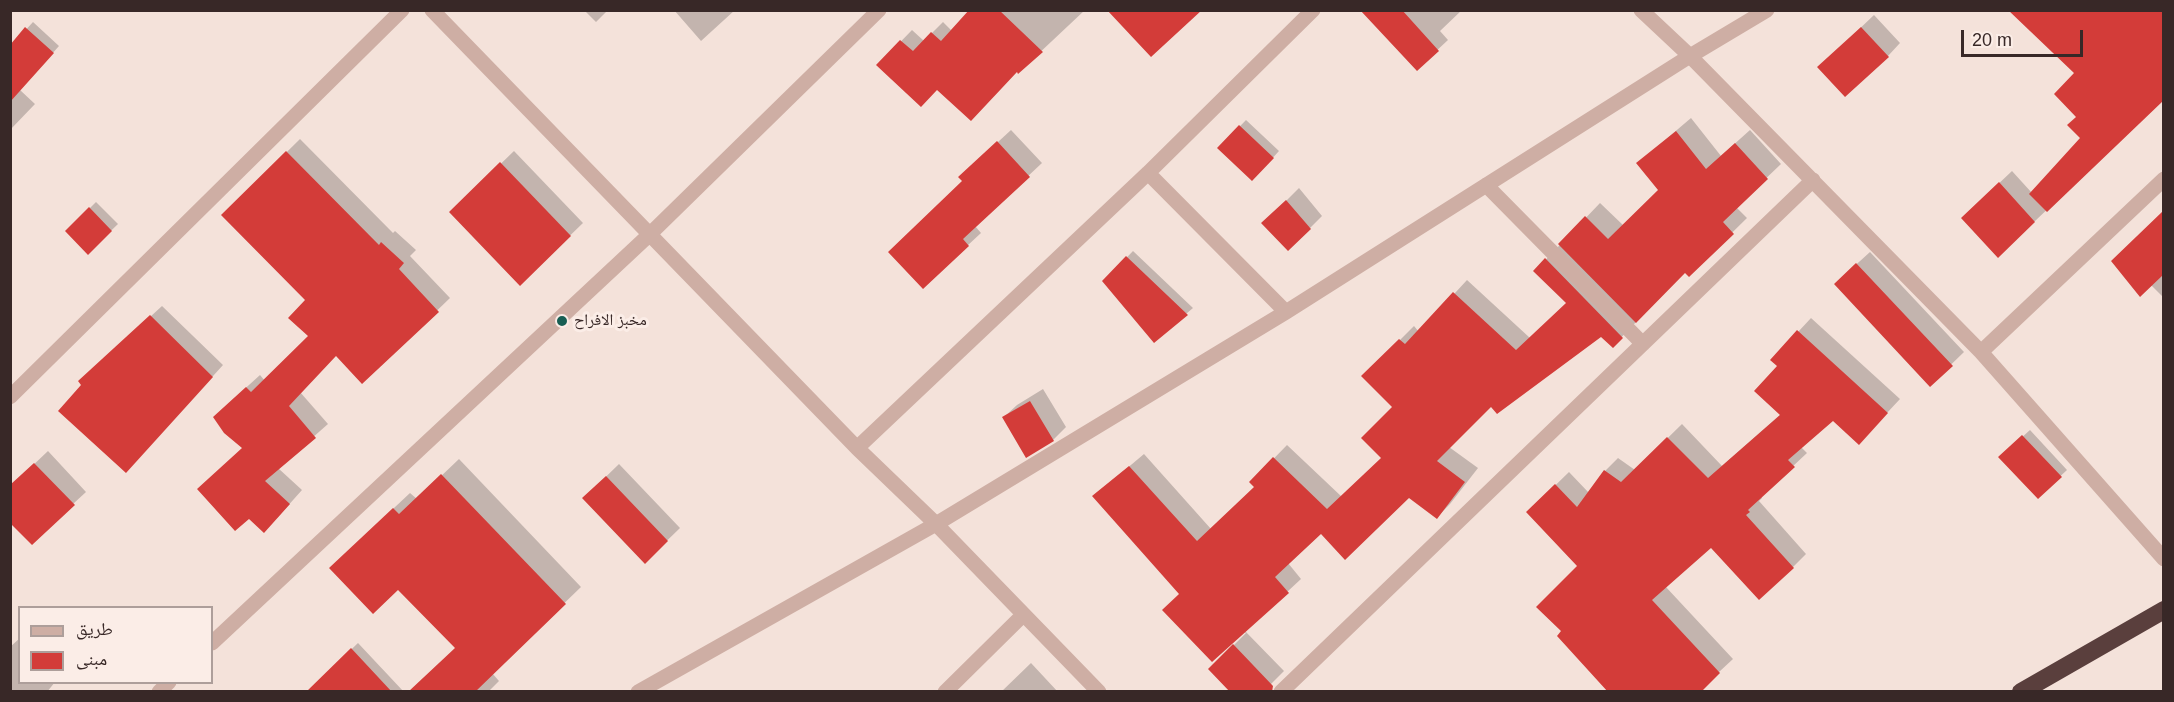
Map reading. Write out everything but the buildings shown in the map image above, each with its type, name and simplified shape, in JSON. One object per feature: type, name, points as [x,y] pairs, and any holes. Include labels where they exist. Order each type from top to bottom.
[{"type":"highway","points":[[2021,692],[2163,610]]},
{"type":"street","points":[[10,397],[402,10]]},
{"type":"street","points":[[432,10],[857,448],[936,524],[1099,692]]},
{"type":"street","points":[[213,642],[649,235],[879,10]]},
{"type":"street","points":[[857,448],[1148,173],[1313,10]]},
{"type":"street","points":[[1641,10],[1690,56],[1981,352],[2163,559]]},
{"type":"street","points":[[638,692],[936,524],[1286,312],[1690,56],[1767,10]]},
{"type":"street","points":[[1148,173],[1286,312]]},
{"type":"street","points":[[1981,352],[2163,179]]},
{"type":"street","points":[[1281,692],[1813,180]]},
{"type":"street","points":[[1486,185],[1643,344]]},
{"type":"street","points":[[945,692],[1023,615]]},
{"type":"place","name":"مخبز الافراح","points":[[562,321]]}]
